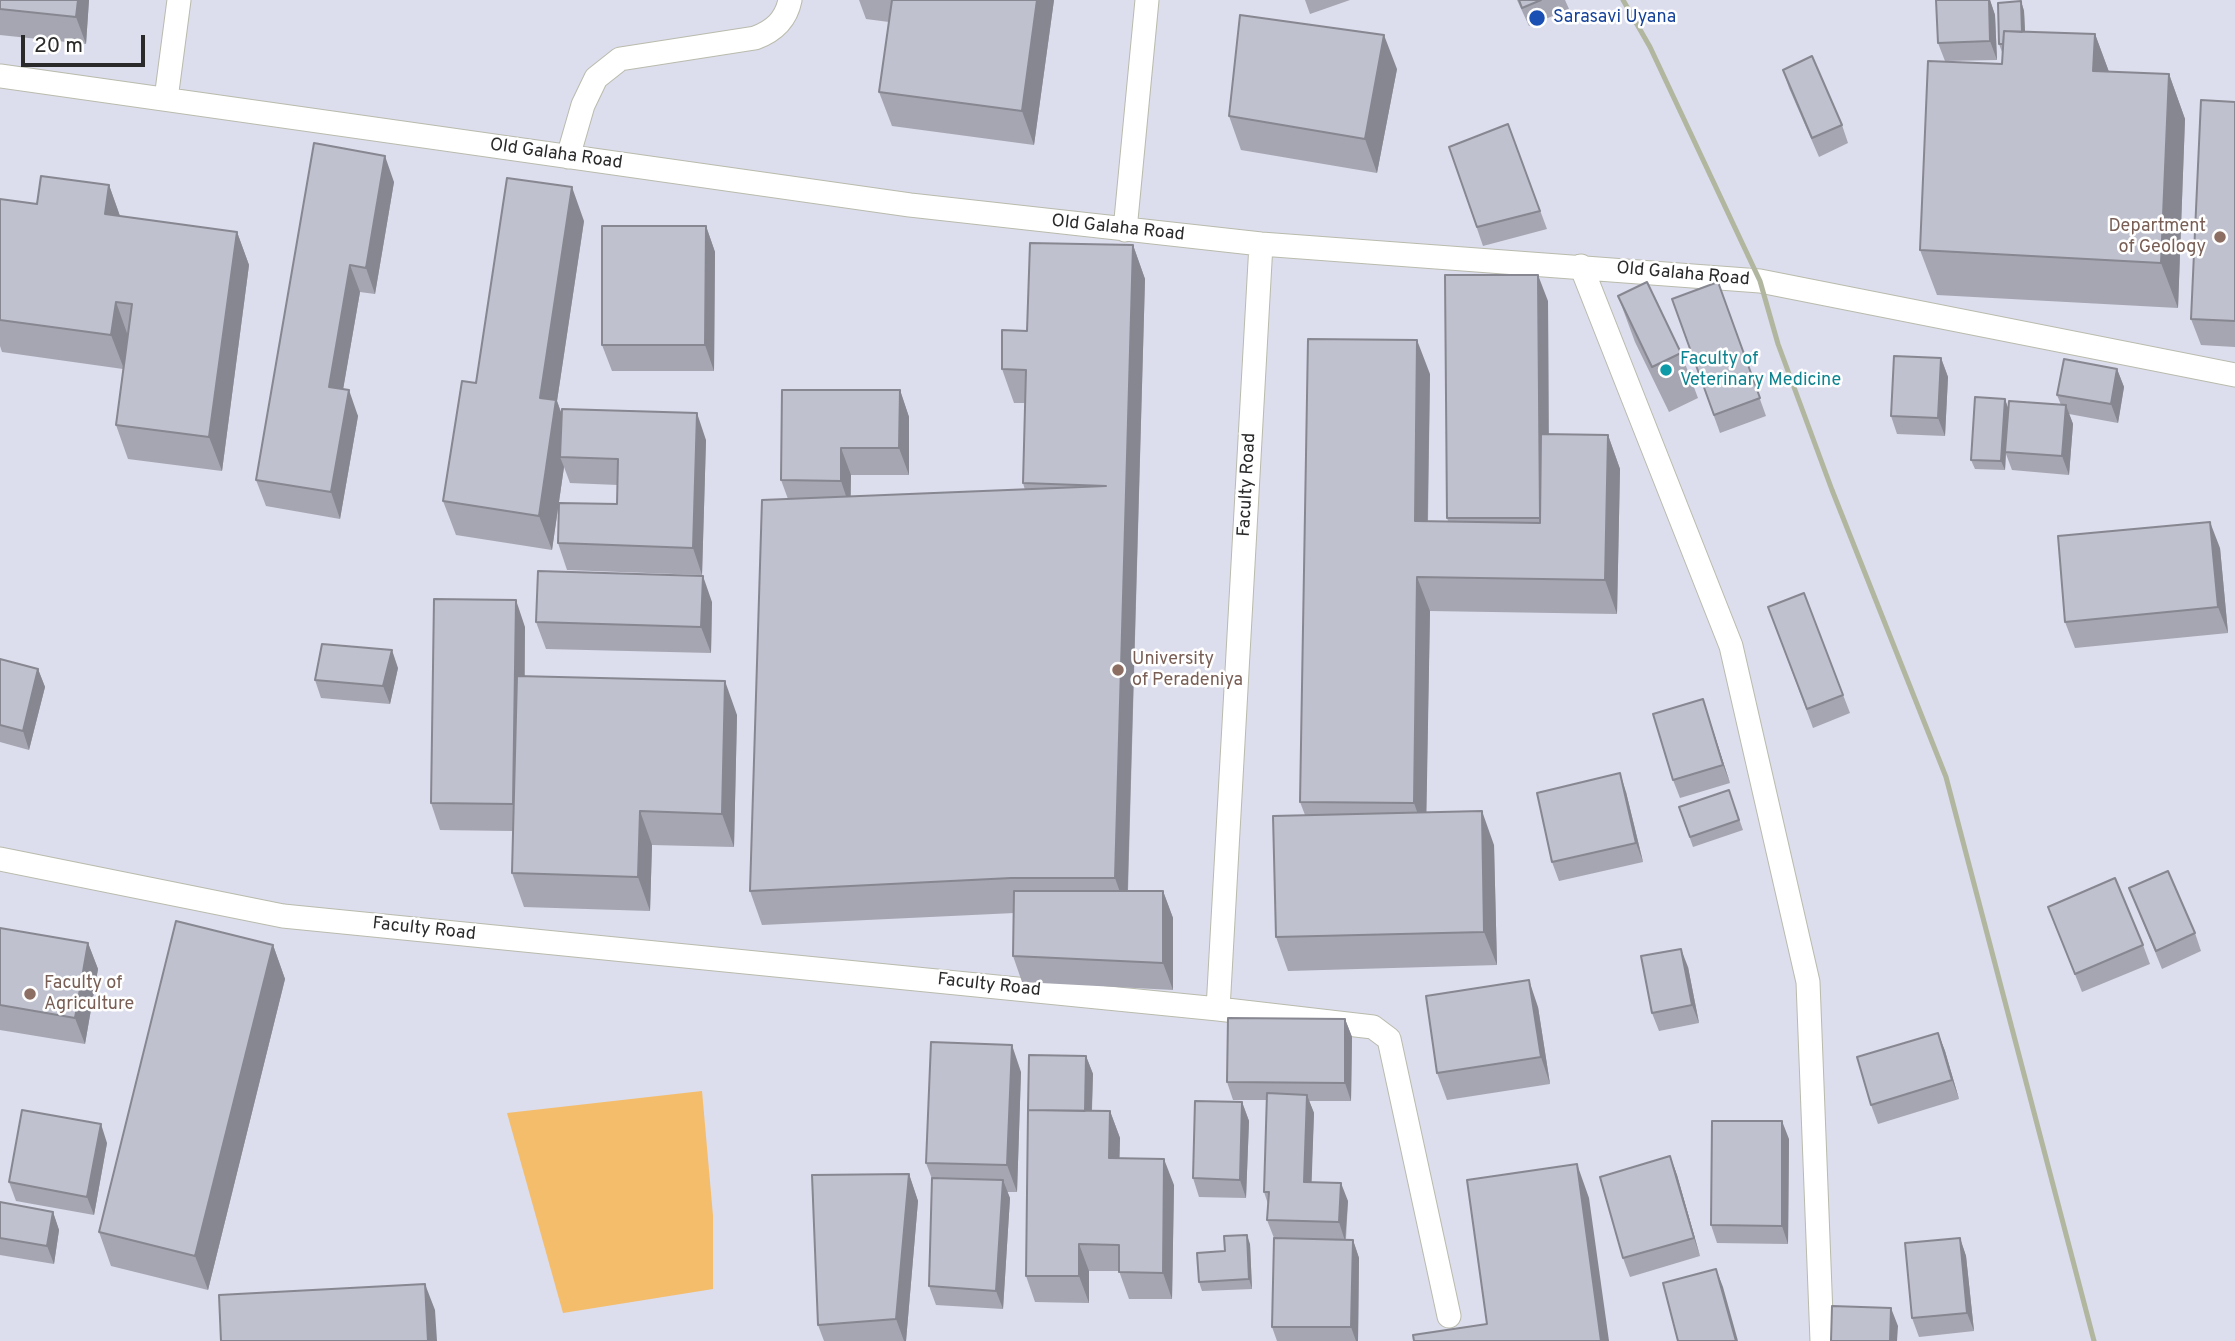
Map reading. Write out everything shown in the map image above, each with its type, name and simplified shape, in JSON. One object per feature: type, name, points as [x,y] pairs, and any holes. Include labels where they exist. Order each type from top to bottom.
[{"type":"lane","points":[[166,99],[179,0]]},
{"type":"lane","points":[[568,157],[583,105],[596,78],[620,59],[755,38],[768,33],[777,25],[788,13],[790,0]]},
{"type":"lane","points":[[1125,230],[1147,0]]},
{"type":"lane","name":"Old Galaha Road","points":[[0,76],[910,205],[1261,244],[1760,281],[2235,375]]},
{"type":"lane","name":"Faculty Road","points":[[0,859],[283,916],[1219,1009],[1261,244]]},
{"type":"lane","points":[[1581,266],[1731,646],[1808,982],[1822,1341]]},
{"type":"lane","points":[[1219,1009],[1373,1027],[1389,1039],[1449,1316]]},
{"type":"shaded area","points":[[702,1091],[713,1216],[713,1289],[563,1313],[507,1113]]},
{"type":"building","points":[[0,0],[78,0],[76,17],[0,9]]},
{"type":"building","points":[[892,0],[1037,0],[1022,111],[879,92]]},
{"type":"building","points":[[1519,0],[1541,0],[1522,8]]},
{"type":"building","points":[[1936,0],[1989,0],[1990,41],[1938,43]]},
{"type":"building","points":[[2021,1],[2022,32],[2004,31],[2003,44],[1999,44],[1998,3]]},
{"type":"building","points":[[1240,15],[1384,35],[1365,139],[1229,116]]},
{"type":"building","name":"Department of Geology","points":[[2004,31],[2095,34],[2093,71],[2169,74],[2161,263],[1920,250],[1928,61],[2002,64]]},
{"type":"building","points":[[1812,56],[1842,125],[1812,138],[1783,70]]},
{"type":"building","name":"Department of Geology","points":[[2201,100],[2235,102],[2235,321],[2191,319]]},
{"type":"building","points":[[1508,124],[1540,211],[1477,227],[1449,147]]},
{"type":"building","points":[[314,143],[385,156],[366,268],[350,265],[329,387],[349,390],[331,492],[256,480]]},
{"type":"building","points":[[41,176],[109,185],[105,214],[237,232],[209,437],[116,425],[132,304],[116,302],[111,335],[0,320],[0,199],[37,204]]},
{"type":"building","points":[[507,178],[572,187],[540,398],[556,400],[539,516],[443,501],[462,381],[476,383]]},
{"type":"building","points":[[602,226],[706,226],[705,345],[602,345]]},
{"type":"building","points":[[1030,243],[1133,245],[1115,878],[1011,878],[750,891],[762,500],[1106,486],[1023,483],[1026,370],[1002,369],[1002,330],[1027,331]]},
{"type":"building","points":[[1445,275],[1538,275],[1540,518],[1447,518]]},
{"type":"building","points":[[1647,282],[1681,353],[1652,367],[1618,296]]},
{"type":"building","points":[[1718,282],[1760,398],[1714,415],[1672,299]]},
{"type":"building","points":[[1308,339],[1417,340],[1415,521],[1540,523],[1541,434],[1608,435],[1605,580],[1417,577],[1414,803],[1300,802]]},
{"type":"building","points":[[1894,356],[1941,358],[1938,418],[1891,416]]},
{"type":"building","points":[[2064,359],[2117,369],[2111,404],[2057,395]]},
{"type":"building","points":[[782,390],[900,390],[899,448],[841,448],[841,481],[781,480]]},
{"type":"building","points":[[1975,397],[2005,399],[2001,461],[1971,460]]},
{"type":"building","points":[[2009,401],[2066,405],[2062,456],[2005,452]]},
{"type":"building","points":[[562,409],[697,413],[693,548],[558,543],[559,503],[617,504],[618,459],[560,457]]},
{"type":"building","points":[[2210,522],[2218,607],[2065,622],[2058,536]]},
{"type":"building","points":[[538,571],[703,576],[701,627],[536,622]]},
{"type":"building","points":[[1804,593],[1843,695],[1807,709],[1768,607]]},
{"type":"building","points":[[434,599],[516,600],[513,804],[431,803]]},
{"type":"building","points":[[322,644],[392,650],[383,686],[315,680]]},
{"type":"building","points":[[0,659],[38,669],[23,731],[0,725]]},
{"type":"building","points":[[517,676],[725,681],[722,814],[640,811],[638,877],[512,873]]},
{"type":"building","points":[[1703,699],[1723,765],[1673,780],[1653,714]]},
{"type":"building","points":[[1620,773],[1636,843],[1552,862],[1537,793]]},
{"type":"building","points":[[1729,790],[1739,820],[1690,837],[1679,807]]},
{"type":"building","points":[[1482,811],[1484,932],[1276,937],[1273,816]]},
{"type":"building","points":[[2168,871],[2195,933],[2156,951],[2129,888]]},
{"type":"building","points":[[2115,878],[2143,945],[2075,974],[2048,907]]},
{"type":"building","points":[[1014,891],[1163,891],[1163,963],[1013,956]]},
{"type":"building","points":[[176,921],[273,945],[195,1256],[99,1232]]},
{"type":"building","points":[[0,928],[88,943],[75,1018],[0,1005]]},
{"type":"building","points":[[1681,949],[1692,1005],[1652,1013],[1641,956]]},
{"type":"building","points":[[1529,980],[1541,1057],[1437,1073],[1426,996]]},
{"type":"building","points":[[1228,1018],[1345,1019],[1345,1083],[1227,1082]]},
{"type":"building","points":[[1938,1033],[1952,1080],[1871,1105],[1857,1057]]},
{"type":"building","points":[[931,1042],[1012,1045],[1007,1165],[926,1163]]},
{"type":"building","points":[[1029,1055],[1086,1056],[1085,1111],[1028,1110]]},
{"type":"building","points":[[1267,1093],[1307,1095],[1304,1182],[1341,1183],[1339,1222],[1267,1220],[1269,1192],[1264,1192]]},
{"type":"building","points":[[1195,1101],[1242,1102],[1240,1180],[1193,1178]]},
{"type":"building","points":[[22,1110],[101,1124],[87,1197],[9,1182]]},
{"type":"building","points":[[1028,1110],[1110,1111],[1109,1158],[1164,1159],[1163,1273],[1119,1272],[1119,1245],[1079,1244],[1079,1276],[1026,1276]]},
{"type":"building","points":[[1712,1121],[1782,1121],[1782,1226],[1711,1225]]},
{"type":"building","points":[[1670,1156],[1694,1238],[1623,1258],[1600,1177]]},
{"type":"building","points":[[1577,1164],[1601,1341],[1414,1341],[1413,1335],[1487,1324],[1467,1180]]},
{"type":"building","points":[[909,1174],[896,1319],[818,1325],[812,1175]]},
{"type":"building","points":[[932,1178],[1003,1180],[996,1291],[929,1286]]},
{"type":"building","points":[[0,1202],[53,1212],[47,1246],[0,1238]]},
{"type":"building","points":[[1247,1235],[1249,1279],[1199,1282],[1197,1253],[1225,1251],[1224,1236]]},
{"type":"building","points":[[1274,1238],[1353,1240],[1351,1327],[1272,1327]]},
{"type":"building","points":[[1960,1238],[1967,1313],[1912,1318],[1905,1243]]},
{"type":"building","points":[[1716,1269],[1736,1341],[1678,1341],[1663,1283]]},
{"type":"building","points":[[425,1284],[428,1341],[221,1341],[219,1295]]},
{"type":"building","points":[[1832,1306],[1891,1308],[1890,1341],[1831,1341]]},
{"type":"railway","points":[[1623,0],[1650,47],[1760,281],[1778,344],[1832,490],[1946,777],[2094,1341]]},
{"type":"place","name":"Sarasavi Uyana","points":[[1537,18]]},
{"type":"place","name":"Department of Geology","points":[[2220,237]]},
{"type":"place","name":"Faculty of Veterinary Medicine","points":[[1666,370]]},
{"type":"place","name":"University of Peradeniya","points":[[1118,670]]},
{"type":"place","name":"Faculty of Agriculture","points":[[30,994]]}]
